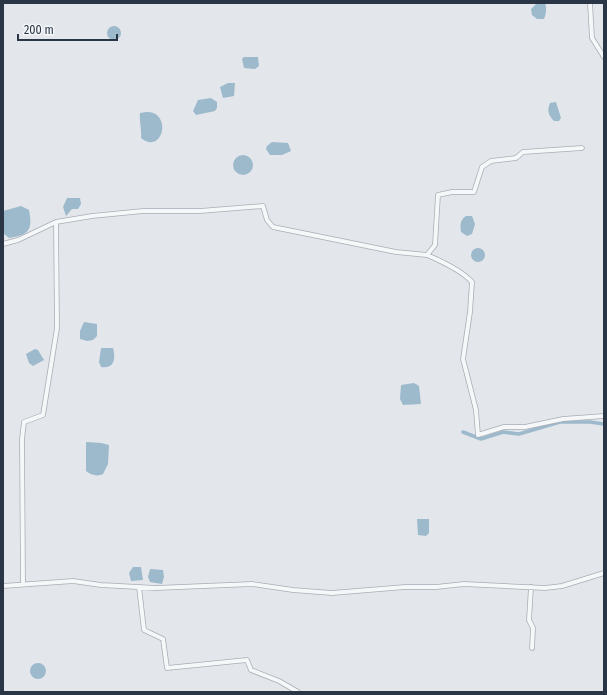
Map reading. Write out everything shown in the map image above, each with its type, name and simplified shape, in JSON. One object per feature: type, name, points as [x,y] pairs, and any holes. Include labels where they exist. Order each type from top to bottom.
[{"type":"street","points":[[590,3],[592,38],[604,57]]},
{"type":"street","points":[[427,255],[436,245],[438,195],[452,192],[474,192],[482,166],[491,161],[516,158],[523,152],[529,151],[582,148]]},
{"type":"street","points":[[3,244],[18,240],[56,222],[143,210],[200,211],[263,206],[267,220],[273,227],[396,252],[427,255],[442,261],[459,273],[465,274],[472,282],[470,312],[463,359],[476,410],[478,435],[504,426],[525,427],[563,419],[604,416]]},
{"type":"street","points":[[23,584],[22,439],[24,422],[43,415],[53,357],[57,328],[56,222]]},
{"type":"street","points":[[3,586],[73,581],[139,587],[252,584],[293,590],[332,593],[404,587],[436,588],[464,584],[531,587],[562,586],[604,573]]},
{"type":"street","points":[[139,587],[144,630],[163,639],[167,668],[247,660],[251,670],[279,681],[298,692]]},
{"type":"street","points":[[531,587],[529,620],[532,628],[532,648]]},
{"type":"water","points":[[537,3],[545,3],[546,11],[544,19],[537,19],[532,15],[531,9]]},
{"type":"water","points":[[111,26],[117,26],[121,30],[121,36],[117,40],[111,40],[107,36],[107,30]]},
{"type":"water","points":[[244,57],[258,57],[259,66],[255,69],[244,68],[242,59]]},
{"type":"water","points":[[228,83],[235,83],[234,96],[223,98],[220,87]]},
{"type":"water","points":[[211,98],[217,102],[217,108],[215,111],[196,115],[193,111],[198,100]]},
{"type":"water","points":[[556,102],[561,118],[559,121],[554,121],[550,117],[549,113],[550,103]]},
{"type":"water","points":[[146,112],[154,114],[160,118],[162,131],[155,141],[149,142],[141,138],[140,113]]},
{"type":"water","points":[[272,142],[288,143],[291,151],[282,155],[270,155],[266,149]]},
{"type":"water","points":[[243,155],[250,158],[253,165],[250,172],[243,175],[236,172],[233,165],[236,158]]},
{"type":"water","points":[[67,198],[80,198],[81,204],[78,209],[72,209],[66,216],[63,207]]},
{"type":"water","points":[[21,206],[29,210],[30,227],[25,233],[9,238],[3,233],[3,211]]},
{"type":"water","points":[[466,216],[472,216],[475,224],[472,234],[467,236],[461,232],[461,223]]},
{"type":"water","points":[[475,248],[481,248],[485,252],[485,258],[481,262],[475,262],[471,258],[471,252]]},
{"type":"water","points":[[84,322],[97,324],[97,336],[93,340],[87,341],[80,339],[80,331]]},
{"type":"water","points":[[101,348],[113,348],[114,359],[111,365],[101,367],[99,362]]},
{"type":"water","points":[[35,349],[38,350],[44,360],[33,366],[29,363],[26,354]]},
{"type":"water","points":[[414,383],[419,386],[421,404],[403,405],[400,399],[401,385]]},
{"type":"water","points":[[86,442],[109,445],[108,464],[103,474],[94,475],[86,471]]},
{"type":"water","points":[[417,519],[429,519],[429,533],[426,536],[418,535]]},
{"type":"water","points":[[133,567],[141,567],[143,580],[131,581],[129,573]]},
{"type":"water","points":[[150,569],[163,570],[164,577],[162,584],[150,582],[148,577]]},
{"type":"water","points":[[35,663],[41,663],[46,668],[44,677],[41,679],[35,679],[30,674],[30,668]]},
{"type":"waterway","points":[[463,432],[481,439],[503,432],[519,434],[560,422],[590,422],[604,424]]}]
